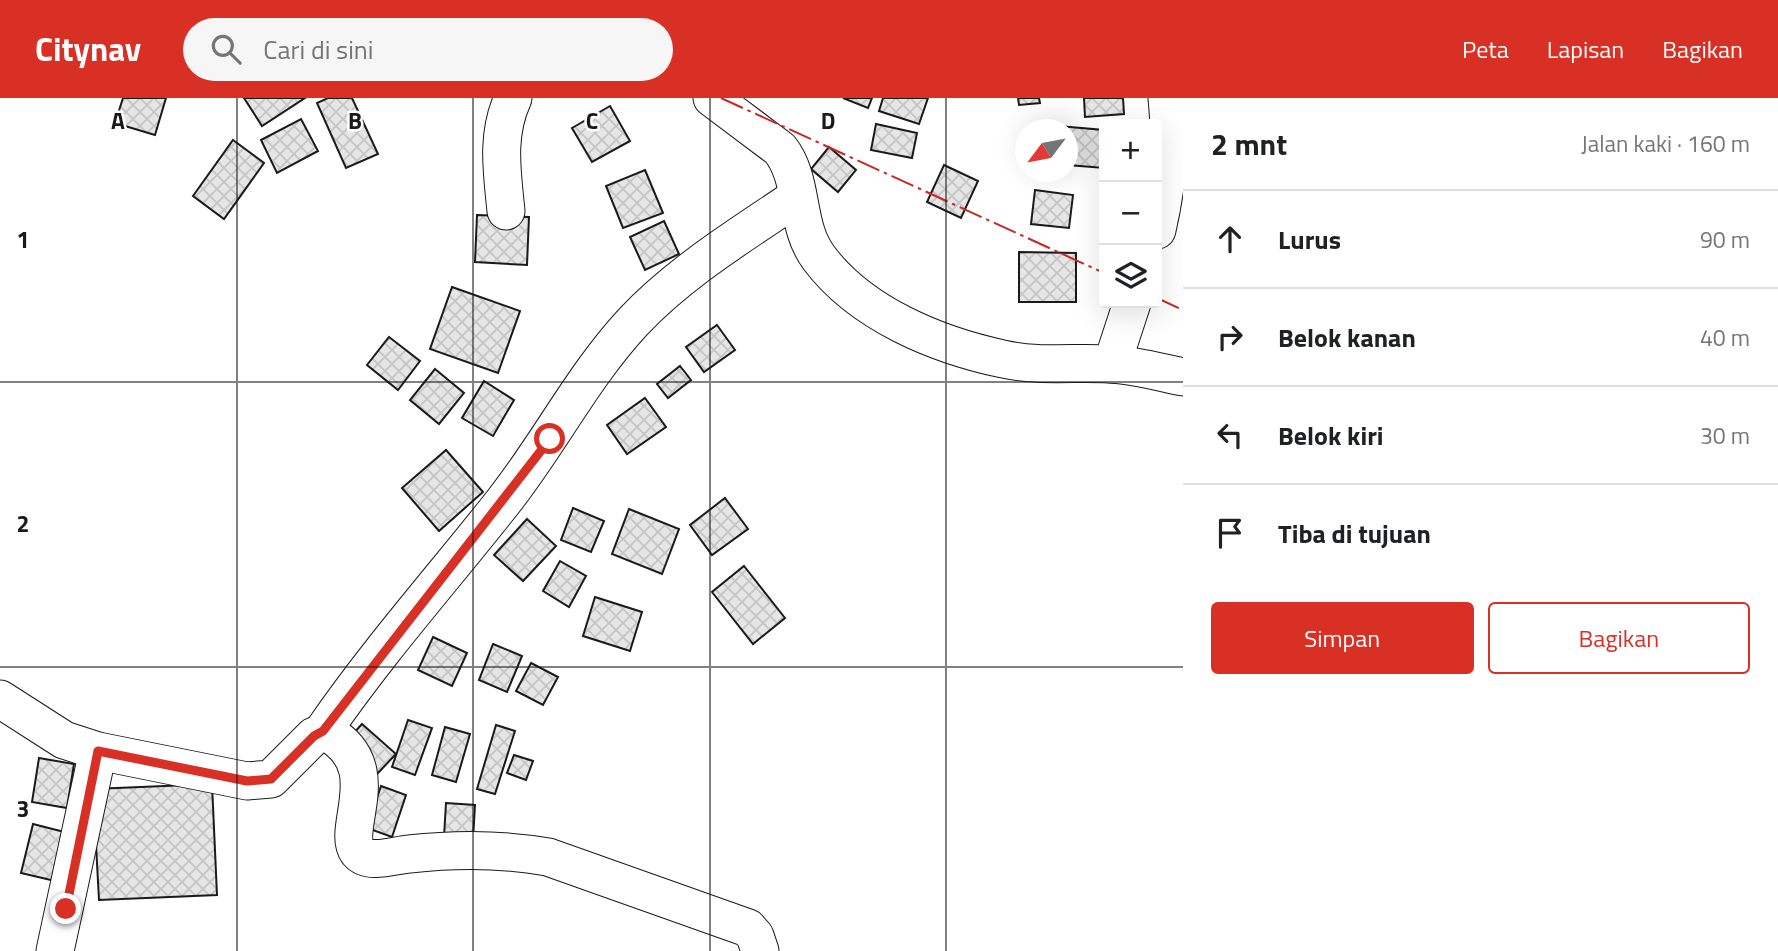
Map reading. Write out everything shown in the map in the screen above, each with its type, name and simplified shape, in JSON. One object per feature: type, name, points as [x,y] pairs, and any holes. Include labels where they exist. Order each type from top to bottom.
[{"type":"street","points":[[506,211],[500,155],[504,118],[513,98]]},
{"type":"street","points":[[712,98],[780,149],[792,167],[801,220],[820,259],[866,302],[903,324],[946,342],[1004,360],[1053,364],[1112,364],[1183,377]]},
{"type":"street","points":[[1162,208],[1166,190],[1170,127],[1167,98]]},
{"type":"street","points":[[0,699],[64,740],[98,751],[247,781],[271,779],[314,736],[323,731],[430,590],[526,472],[584,383],[634,322],[717,250],[797,197]]},
{"type":"street","points":[[1112,364],[1130,308]]},
{"type":"street","points":[[323,731],[344,748],[359,770],[360,798],[354,841],[364,857],[434,851],[523,853],[548,857],[748,928],[755,936],[760,951]]},
{"type":"street","points":[[55,951],[98,751]]},
{"type":"building","points":[[123,98],[166,98],[155,135],[115,123]]},
{"type":"building","points":[[244,98],[305,98],[262,126]]},
{"type":"building","points":[[328,98],[352,98],[378,154],[346,168],[317,103]]},
{"type":"building","points":[[843,98],[872,98],[868,108]]},
{"type":"building","points":[[883,98],[928,98],[919,124],[879,111]]},
{"type":"building","points":[[1018,98],[1039,98],[1040,103],[1019,105]]},
{"type":"building","points":[[1084,98],[1123,98],[1124,114],[1085,117]]},
{"type":"building","points":[[610,106],[630,141],[592,162],[572,128]]},
{"type":"building","points":[[301,119],[318,151],[277,173],[261,140]]},
{"type":"building","points":[[876,124],[917,133],[912,158],[871,150]]},
{"type":"building","points":[[1078,128],[1099,130],[1099,168],[1078,166]]},
{"type":"building","points":[[233,140],[264,163],[224,219],[193,196]]},
{"type":"building","points":[[829,147],[856,170],[838,192],[811,169]]},
{"type":"building","points":[[944,165],[978,181],[961,218],[927,202]]},
{"type":"building","points":[[645,170],[663,213],[623,228],[606,186]]},
{"type":"building","points":[[1035,190],[1073,195],[1069,228],[1031,224]]},
{"type":"building","points":[[477,215],[529,217],[527,265],[475,262]]},
{"type":"building","points":[[664,221],[679,254],[645,270],[630,237]]},
{"type":"building","points":[[1019,252],[1076,253],[1076,302],[1019,302]]},
{"type":"building","points":[[452,287],[520,311],[498,373],[430,349]]},
{"type":"building","points":[[717,325],[735,350],[704,372],[686,347]]},
{"type":"building","points":[[389,337],[420,361],[398,390],[367,365]]},
{"type":"building","points":[[680,366],[691,380],[668,398],[657,384]]},
{"type":"building","points":[[435,369],[464,393],[439,424],[410,400]]},
{"type":"building","points":[[484,381],[514,400],[493,436],[462,418]]},
{"type":"building","points":[[645,398],[666,427],[627,454],[607,425]]},
{"type":"building","points":[[446,450],[483,492],[439,531],[402,488]]},
{"type":"building","points":[[725,498],[748,529],[712,555],[690,525]]},
{"type":"building","points":[[573,508],[604,521],[591,552],[561,540]]},
{"type":"building","points":[[629,509],[679,529],[662,574],[612,554]]},
{"type":"building","points":[[527,519],[556,546],[523,581],[494,555]]},
{"type":"building","points":[[560,561],[586,576],[569,607],[543,591]]},
{"type":"building","points":[[744,566],[785,618],[753,644],[712,592]]},
{"type":"building","points":[[595,597],[642,612],[630,651],[583,636]]},
{"type":"building","points":[[433,637],[467,653],[452,686],[418,670]]},
{"type":"building","points":[[493,644],[522,656],[507,692],[479,680]]},
{"type":"building","points":[[531,663],[558,677],[543,705],[516,691]]},
{"type":"building","points":[[408,720],[432,728],[415,775],[392,767]]},
{"type":"building","points":[[362,724],[396,754],[377,774],[344,744]]},
{"type":"building","points":[[496,725],[515,731],[495,794],[477,789]]},
{"type":"building","points":[[445,727],[470,734],[456,782],[432,775]]},
{"type":"building","points":[[514,755],[533,761],[526,780],[507,773]]},
{"type":"building","points":[[39,758],[74,764],[67,808],[32,802]]},
{"type":"building","points":[[212,784],[217,895],[99,900],[93,789]]},
{"type":"building","points":[[381,786],[406,795],[392,837],[367,828]]},
{"type":"building","points":[[446,803],[475,805],[473,839],[444,837]]},
{"type":"building","points":[[33,824],[80,836],[68,884],[21,873]]},
{"type":"power","points":[[721,98],[1099,271]]},
{"type":"power","points":[[1162,300],[1183,310]]},
{"type":"route","points":[[66,909],[98,751],[247,781],[271,779],[288,765],[314,736],[323,731],[550,439]]}]
